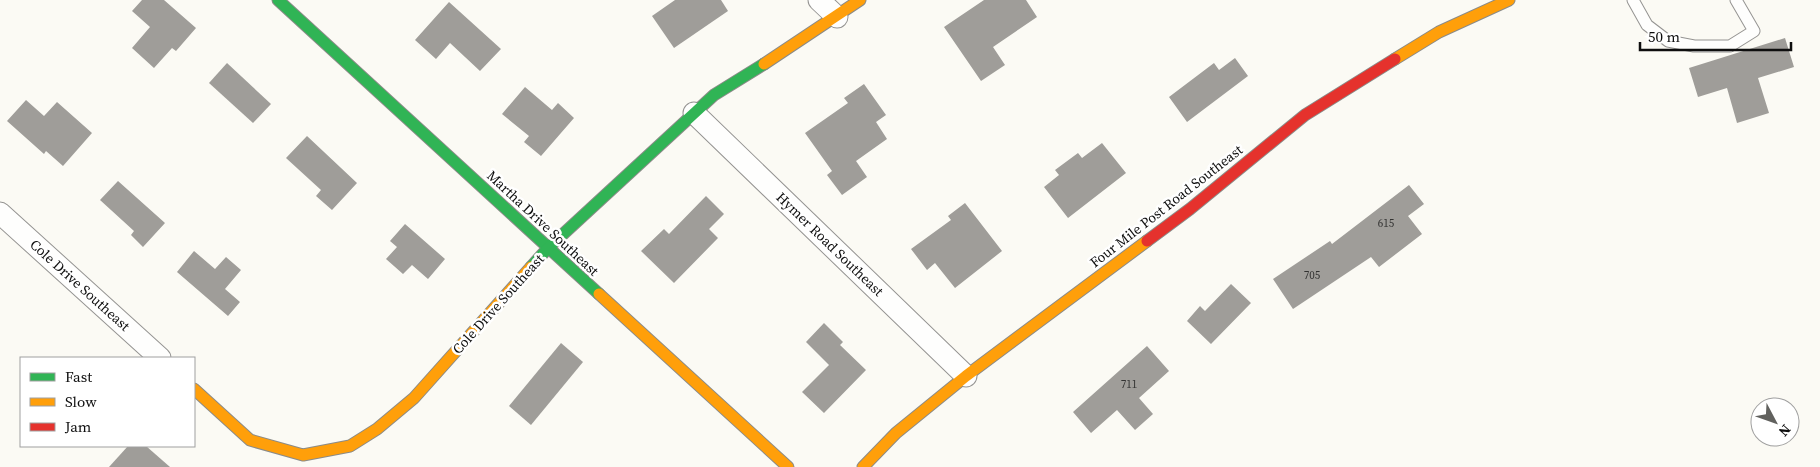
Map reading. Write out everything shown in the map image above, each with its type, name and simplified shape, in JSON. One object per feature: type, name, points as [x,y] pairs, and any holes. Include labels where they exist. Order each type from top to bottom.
[{"type":"street","name":"Martha Drive Southeast","points":[[278,0],[788,467]]},
{"type":"street","points":[[819,0],[837,17]]},
{"type":"street","name":"Cole Drive Southeast","points":[[195,389],[250,440],[303,454],[350,446],[378,429],[414,398],[548,248],[714,95],[837,17],[860,0]]},
{"type":"street","name":"Four Mile Post Road Southeast","points":[[863,467],[896,433],[966,376],[1190,210],[1305,115],[1439,32],[1509,0]]},
{"type":"street","name":"Hymer Road Southeast","points":[[694,113],[966,376]]},
{"type":"street","name":"Cole Drive Southeast","points":[[0,213],[159,357]]},
{"type":"lane","points":[[1633,0],[1647,25],[1668,41],[1694,46],[1730,46],[1754,31],[1736,0]]},
{"type":"building","points":[[142,0],[164,0],[196,28],[176,51],[172,48],[154,68],[132,48],[150,27],[132,11]]},
{"type":"building","points":[[675,0],[721,0],[728,11],[674,48],[652,16]]},
{"type":"building","points":[[984,0],[1026,0],[1037,17],[993,47],[1005,65],[981,81],[944,27]]},
{"type":"building","points":[[449,2],[501,49],[480,71],[450,43],[436,59],[415,40]]},
{"type":"building","points":[[1785,38],[1794,67],[1758,78],[1769,113],[1737,123],[1727,88],[1698,97],[1689,68]]},
{"type":"building","points":[[1235,58],[1248,76],[1187,122],[1169,97],[1214,63],[1219,70]]},
{"type":"building","points":[[227,63],[271,104],[253,123],[209,83]]},
{"type":"building","points":[[864,84],[886,115],[876,122],[887,139],[856,161],[867,177],[842,195],[827,175],[832,171],[805,133],[848,103],[844,98]]},
{"type":"building","points":[[525,87],[552,110],[558,103],[574,118],[541,156],[524,142],[529,136],[502,114]]},
{"type":"building","points":[[26,100],[44,116],[57,102],[92,133],[63,166],[46,151],[44,154],[7,121]]},
{"type":"building","points":[[307,136],[357,183],[332,210],[316,196],[321,190],[286,158]]},
{"type":"building","points":[[1102,143],[1126,173],[1068,218],[1044,187],[1059,175],[1055,170],[1078,153],[1082,158]]},
{"type":"building","points":[[118,181],[165,223],[143,247],[131,235],[134,231],[100,200]]},
{"type":"building","points":[[1409,185],[1424,204],[1408,216],[1422,234],[1379,267],[1371,257],[1293,309],[1273,279],[1330,241],[1332,244]]},
{"type":"building","points":[[706,196],[724,214],[709,229],[718,238],[674,283],[641,251],[664,229],[669,234]]},
{"type":"building","points":[[965,203],[1002,251],[955,288],[935,263],[927,270],[911,249],[951,220],[948,216]]},
{"type":"building","points":[[405,224],[445,259],[428,279],[412,265],[403,274],[386,259],[397,247],[390,241]]},
{"type":"building","points":[[194,251],[215,269],[226,257],[241,270],[225,289],[240,302],[228,316],[177,272]]},
{"type":"building","points":[[1231,284],[1251,303],[1211,344],[1187,321],[1200,306],[1205,311]]},
{"type":"building","points":[[824,323],[843,342],[840,345],[866,370],[824,413],[802,392],[829,365],[806,342]]},
{"type":"building","points":[[561,343],[583,362],[531,425],[509,406]]},
{"type":"building","points":[[1147,346],[1169,371],[1139,398],[1153,414],[1135,430],[1117,410],[1091,433],[1073,412]]},
{"type":"building","points":[[127,447],[147,447],[170,467],[109,467]]},
{"type":"traffic: fast","points":[[278,0],[599,294]]},
{"type":"traffic: fast","points":[[531,267],[548,248],[714,95],[764,64]]},
{"type":"traffic: slow","points":[[764,64],[860,0]]},
{"type":"traffic: slow","points":[[1395,59],[1439,32],[1509,0]]},
{"type":"traffic: slow","points":[[863,467],[896,433],[966,376],[1147,241]]},
{"type":"traffic: slow","points":[[195,390],[250,440],[303,455],[350,446],[377,429],[414,398],[531,267]]},
{"type":"traffic: slow","points":[[599,294],[788,467]]},
{"type":"traffic: jam","points":[[1147,241],[1190,209],[1305,115],[1395,59]]}]
